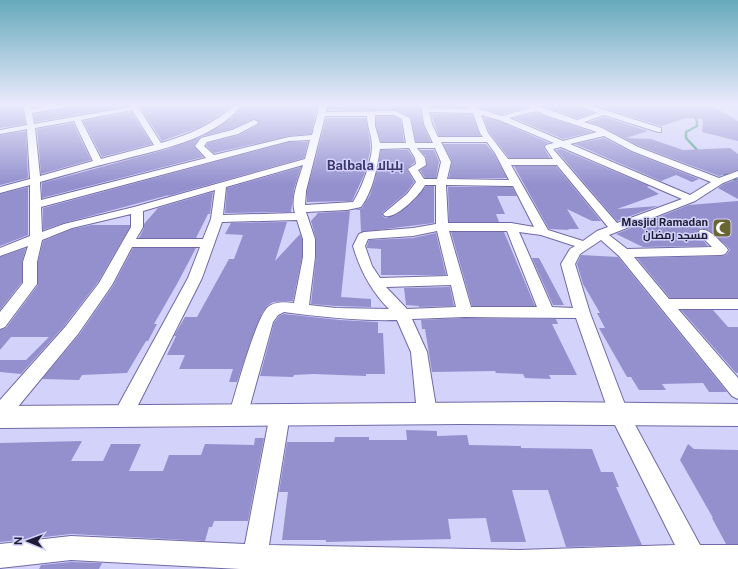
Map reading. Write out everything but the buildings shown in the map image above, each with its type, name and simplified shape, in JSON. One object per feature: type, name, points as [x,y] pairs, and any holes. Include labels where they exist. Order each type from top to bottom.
[{"type":"main road","points":[[0,416],[427,413],[619,413],[738,415]]},
{"type":"street","points":[[0,323],[30,284],[30,262],[36,239],[35,181],[31,131]]},
{"type":"street","points":[[83,131],[98,163]]},
{"type":"street","points":[[149,131],[159,147]]},
{"type":"street","points":[[0,190],[159,147],[192,136],[202,131]]},
{"type":"street","points":[[210,158],[198,146],[200,142],[237,131]]},
{"type":"street","points":[[301,308],[309,258],[309,239],[300,212],[301,191],[317,131]]},
{"type":"street","points":[[217,219],[300,212],[357,205],[360,201],[372,166],[376,146],[372,131]]},
{"type":"street","points":[[408,131],[411,145],[420,158],[421,165],[413,170],[421,182]]},
{"type":"street","points":[[431,131],[446,162],[441,182],[442,227],[465,312]]},
{"type":"street","points":[[483,131],[488,140],[499,152],[543,232]]},
{"type":"street","points":[[530,131],[690,198]]},
{"type":"street","points":[[598,131],[635,149],[719,182]]},
{"type":"street","points":[[604,133],[562,145],[549,146],[549,148],[624,253],[738,391]]},
{"type":"street","points":[[35,206],[210,158],[289,139],[315,137]]},
{"type":"street","points":[[376,146],[488,140]]},
{"type":"street","points":[[0,252],[68,226],[137,209],[310,160]]},
{"type":"street","points":[[504,162],[559,162]]},
{"type":"street","points":[[697,563],[619,413],[582,313],[568,264],[575,252],[608,231],[690,198],[719,182],[738,174]]},
{"type":"street","points":[[421,182],[515,183]]},
{"type":"street","points":[[389,214],[395,207],[414,195],[421,182]]},
{"type":"street","points":[[123,415],[195,278],[217,219],[221,185]]},
{"type":"street","points":[[0,416],[72,330],[105,285],[137,227],[137,209]]},
{"type":"street","points":[[427,413],[419,352],[402,314],[385,296],[365,266],[359,246],[363,237],[368,235],[414,232],[442,227],[511,228],[543,232],[584,245]]},
{"type":"street","points":[[511,228],[547,313]]},
{"type":"street","points":[[624,253],[722,250],[704,233]]},
{"type":"street","points":[[128,243],[208,243]]},
{"type":"street","points":[[377,283],[457,280]]},
{"type":"street","points":[[665,304],[738,304]]},
{"type":"street","points":[[239,414],[266,321],[273,311],[283,307],[367,315],[465,312],[582,313]]},
{"type":"street","points":[[254,563],[280,414]]},
{"type":"street","points":[[0,556],[71,548],[254,563],[520,566],[697,563],[738,557]]},
{"type":"waterway","points":[[689,131],[686,132],[686,138],[700,153]]},
{"type":"waterway","points":[[720,171],[738,181]]},
{"type":"place","name":"Masjid Ramadan مسجد رمضان","points":[[722,228]]},
{"type":"district","name":"Balbala بلبالا","points":[[365,165]]}]
